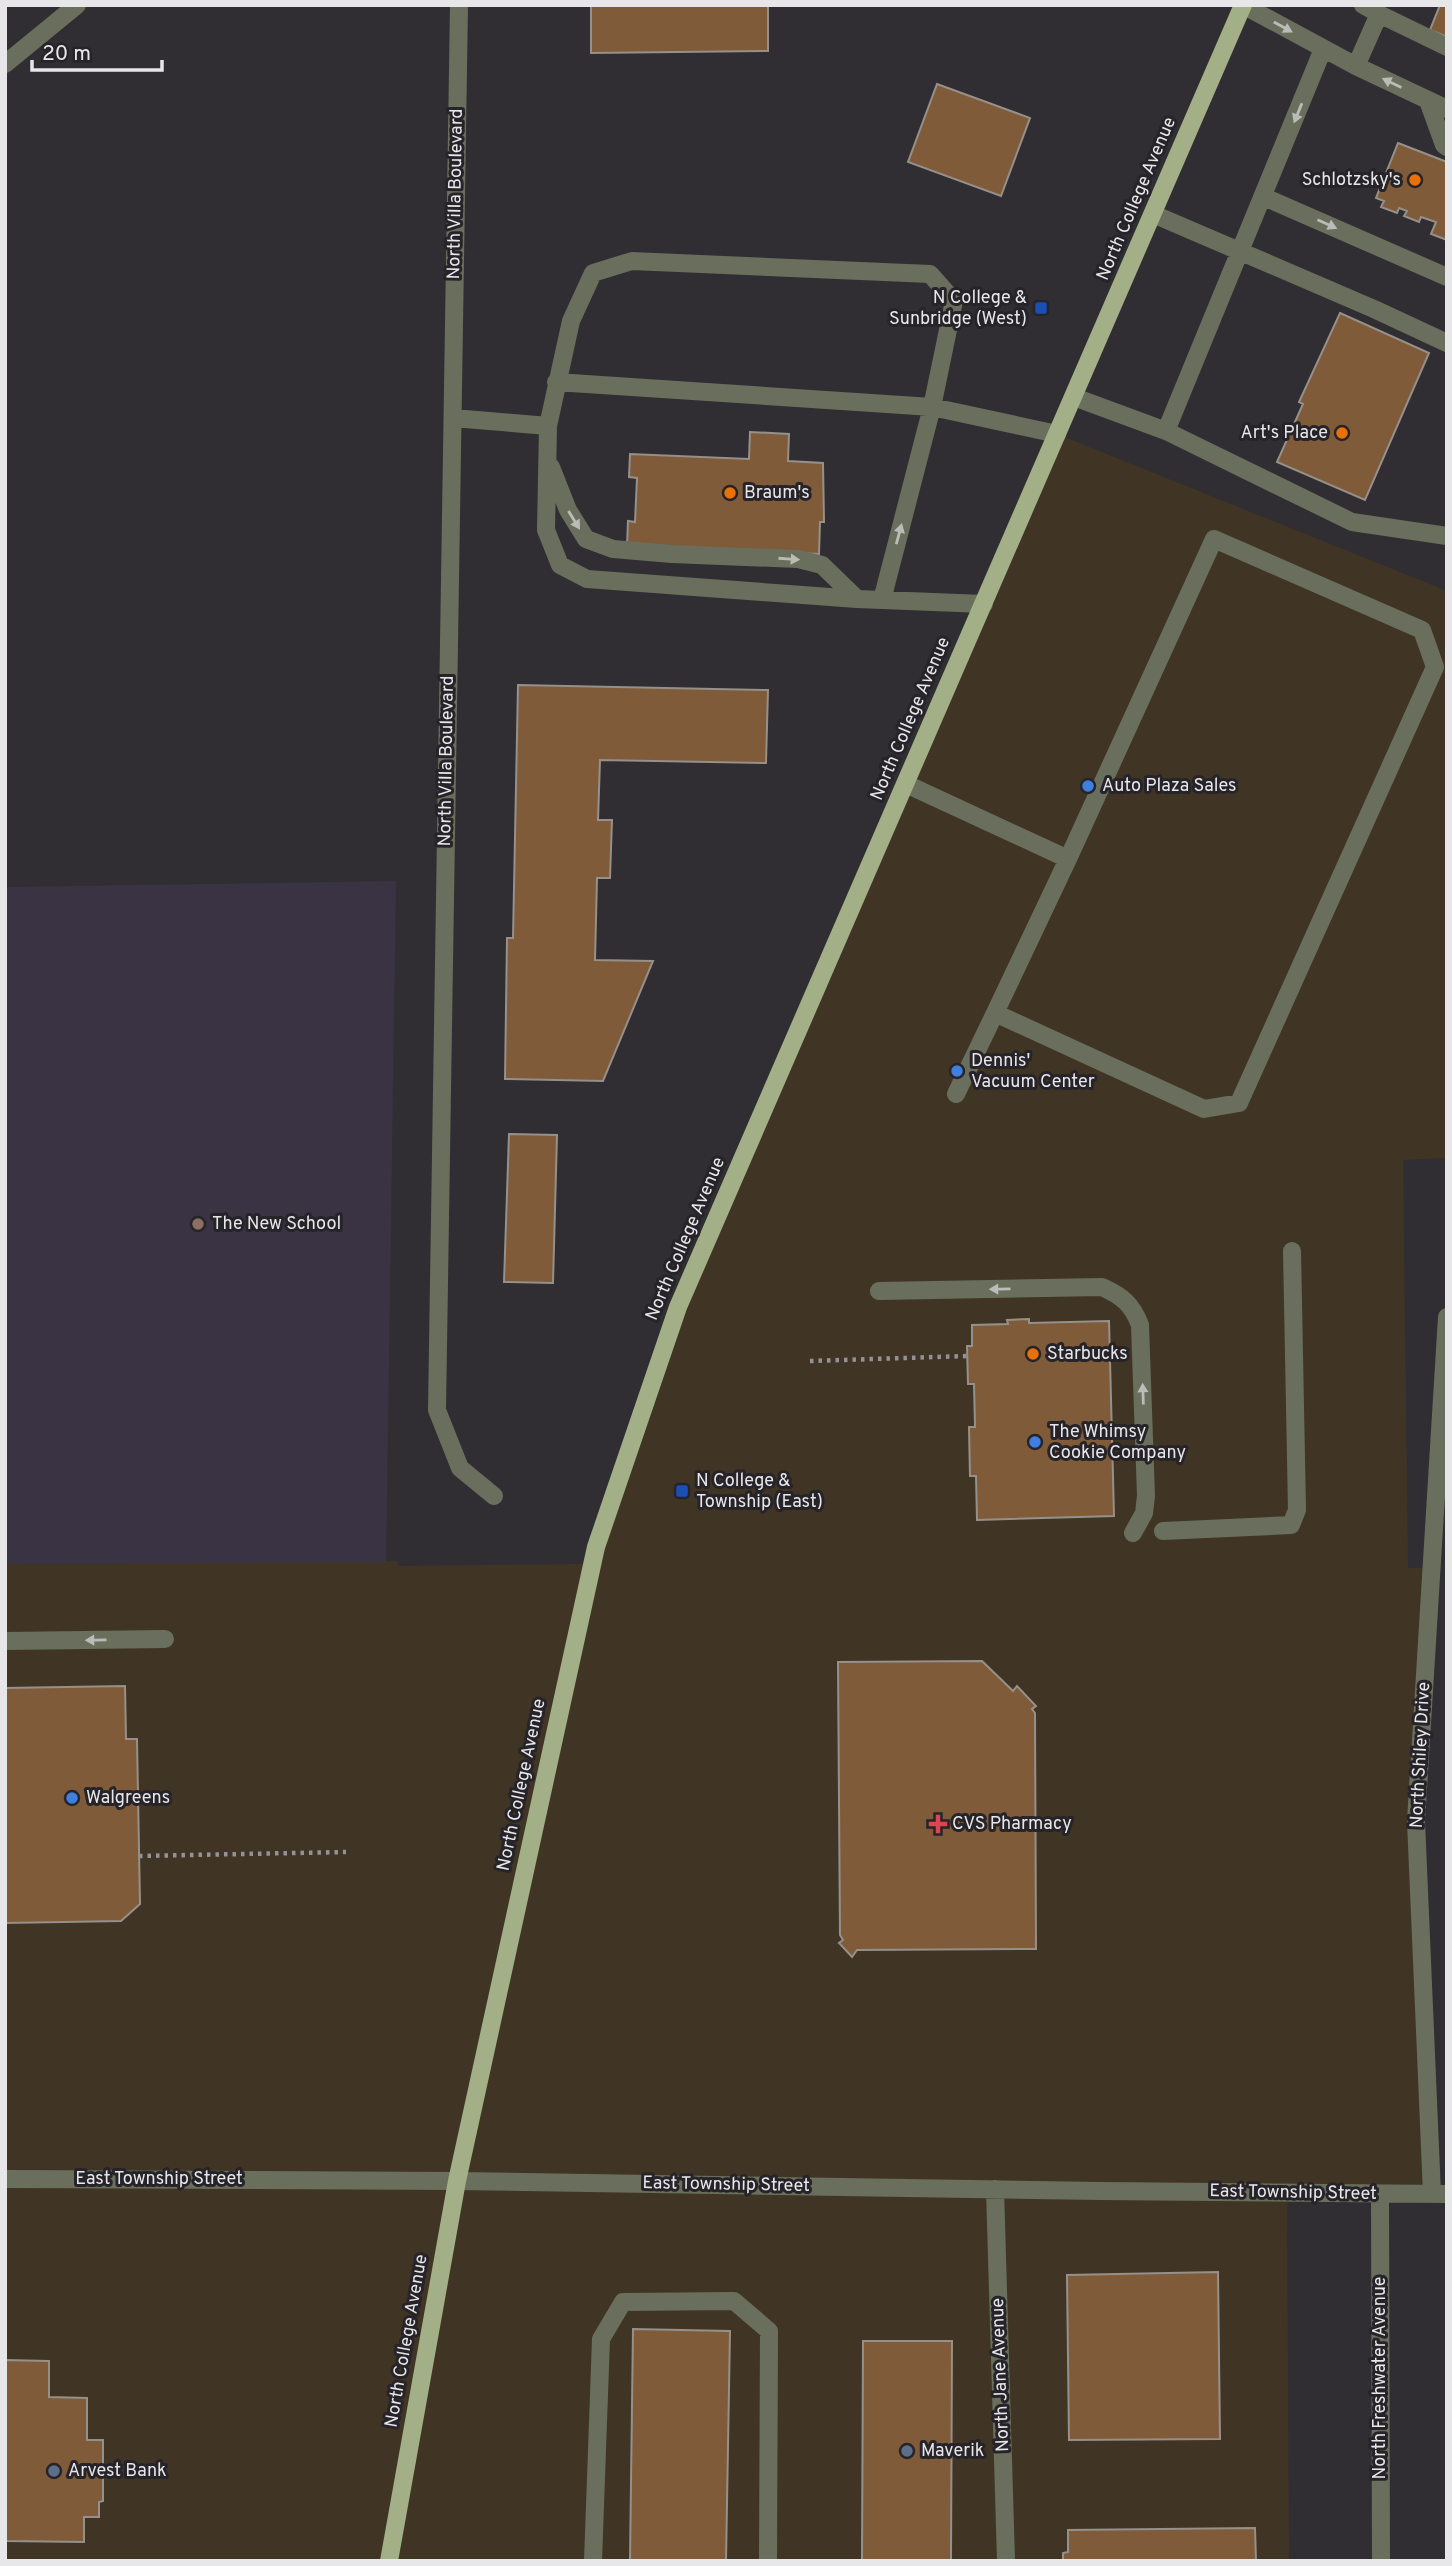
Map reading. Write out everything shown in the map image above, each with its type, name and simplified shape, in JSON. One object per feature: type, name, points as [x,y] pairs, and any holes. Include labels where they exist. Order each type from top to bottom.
[{"type":"main road","name":"North College Avenue","points":[[389,2561],[457,2180],[596,1547],[678,1307],[1243,5]]},
{"type":"street","points":[[5,64],[77,5]]},
{"type":"street","name":"North Villa Boulevard","points":[[459,5],[437,1410],[460,1468],[494,1496]]},
{"type":"street","points":[[1243,5],[1356,66],[1447,109]]},
{"type":"street","points":[[1356,66],[1371,10],[1447,47]]},
{"type":"street","points":[[1166,431],[1324,49]]},
{"type":"street","points":[[1428,101],[1444,145],[1447,146]]},
{"type":"street","points":[[1264,197],[1447,277]]},
{"type":"street","points":[[1153,214],[1447,343]]},
{"type":"street","points":[[882,600],[932,407],[954,301],[930,274],[632,261],[593,274],[571,321],[548,426],[546,530],[560,565],[587,579],[882,600],[984,604]]},
{"type":"street","points":[[556,382],[932,407],[1057,434]]},
{"type":"street","points":[[1074,397],[1166,431],[1352,522],[1447,536]]},
{"type":"street","points":[[453,418],[548,426]]},
{"type":"street","points":[[548,457],[568,510],[586,539],[613,549],[797,559],[822,565],[857,598]]},
{"type":"street","points":[[956,1094],[1068,859],[1214,539],[1422,631],[1435,667],[1239,1103],[1205,1109],[995,1013]]},
{"type":"street","points":[[905,784],[1068,859]]},
{"type":"street","points":[[1163,1531],[1291,1524],[1297,1510],[1292,1251]]},
{"type":"street","points":[[879,1291],[1102,1287],[1121,1296],[1134,1309],[1140,1325],[1146,1496],[1144,1513],[1133,1533]]},
{"type":"street","name":"North Shiley Drive","points":[[1439,2194],[1416,1821],[1447,1317]]},
{"type":"street","points":[[5,1641],[164,1639]]},
{"type":"street","name":"East Township Street","points":[[5,2179],[457,2180],[1439,2194]]},
{"type":"street","name":"North Jane Avenue","points":[[995,2189],[1006,2561]]},
{"type":"street","name":"North Freshwater Avenue","points":[[1380,2194],[1381,2561]]},
{"type":"street","points":[[593,2561],[601,2339],[623,2302],[734,2301],[769,2331],[768,2561]]},
{"type":"path","points":[[810,1361],[967,1356]]},
{"type":"path","points":[[139,1856],[346,1852]]},
{"type":"shaded area","points":[[1057,434],[1447,591],[1447,1158],[1403,1160],[1408,1568],[1432,1568],[1416,1821],[1432,2194],[1287,2194],[1289,2561],[5,2561],[5,1564],[397,1561],[398,1566],[592,1564],[678,1307]]},
{"type":"shaded area","name":"The New School","points":[[396,881],[386,1562],[5,1564],[5,887]]},
{"type":"building","points":[[591,5],[768,5],[768,51],[591,53]]},
{"type":"building","points":[[1440,5],[1447,5],[1447,37],[1430,30]]},
{"type":"building","points":[[937,84],[1030,118],[1001,196],[908,162]]},
{"type":"building","name":"Schlotzsky's","points":[[1398,143],[1447,162],[1447,240],[1431,234],[1436,222],[1421,217],[1419,222],[1404,216],[1407,211],[1399,208],[1397,213],[1381,207],[1384,201],[1376,198]]},
{"type":"building","name":"Art's Place","points":[[1340,313],[1429,353],[1365,500],[1277,462],[1303,404],[1299,402]]},
{"type":"building","name":"Braum's","points":[[750,432],[789,434],[788,461],[823,463],[824,522],[820,522],[819,554],[627,546],[628,521],[635,522],[637,478],[629,477],[630,454],[749,459]]},
{"type":"building","points":[[518,685],[768,690],[766,763],[600,760],[598,820],[612,820],[610,878],[597,878],[595,960],[653,961],[603,1081],[505,1079],[507,938],[513,938]]},
{"type":"building","points":[[509,1134],[557,1135],[553,1283],[504,1282]]},
{"type":"building","points":[[1029,1319],[1029,1323],[1109,1321],[1114,1516],[977,1520],[976,1476],[970,1476],[969,1427],[975,1427],[974,1384],[968,1384],[967,1346],[972,1346],[972,1325],[1008,1324],[1007,1320]]},
{"type":"building","name":"CVS Pharmacy","points":[[982,1661],[1013,1691],[1017,1686],[1036,1706],[1032,1709],[1035,1713],[1036,1949],[857,1950],[852,1957],[839,1943],[843,1940],[840,1935],[838,1662]]},
{"type":"building","name":"Walgreens","points":[[125,1686],[126,1739],[137,1739],[140,1904],[121,1921],[5,1923],[5,1688]]},
{"type":"building","points":[[1218,2272],[1220,2439],[1069,2440],[1067,2275]]},
{"type":"building","points":[[633,2329],[730,2331],[726,2561],[630,2561]]},
{"type":"building","name":"Maverik","points":[[863,2341],[952,2341],[951,2561],[862,2561]]},
{"type":"building","name":"Arvest Bank","points":[[5,2360],[49,2361],[49,2397],[87,2398],[87,2440],[103,2440],[103,2501],[99,2502],[99,2517],[84,2517],[84,2542],[5,2541]]},
{"type":"building","points":[[1255,2528],[1256,2561],[1063,2561],[1063,2553],[1068,2552],[1068,2530]]},
{"type":"place","name":"Schlotzsky's","points":[[1415,180]]},
{"type":"place","name":"N College & Sunbridge (West)","points":[[1041,308]]},
{"type":"place","name":"Art's Place","points":[[1342,433]]},
{"type":"place","name":"Braum's","points":[[730,493]]},
{"type":"place","name":"Auto Plaza Sales","points":[[1088,786]]},
{"type":"place","name":"Dennis' Vacuum Center","points":[[957,1071]]},
{"type":"place","name":"The New School","points":[[198,1224]]},
{"type":"place","name":"Starbucks","points":[[1033,1354]]},
{"type":"place","name":"The Whimsy Cookie Company","points":[[1035,1442]]},
{"type":"place","name":"N College & Township (East)","points":[[682,1491]]},
{"type":"place","name":"Walgreens","points":[[72,1798]]},
{"type":"place","name":"CVS Pharmacy","points":[[938,1824]]},
{"type":"place","name":"Maverik","points":[[907,2451]]},
{"type":"place","name":"Arvest Bank","points":[[54,2471]]}]
